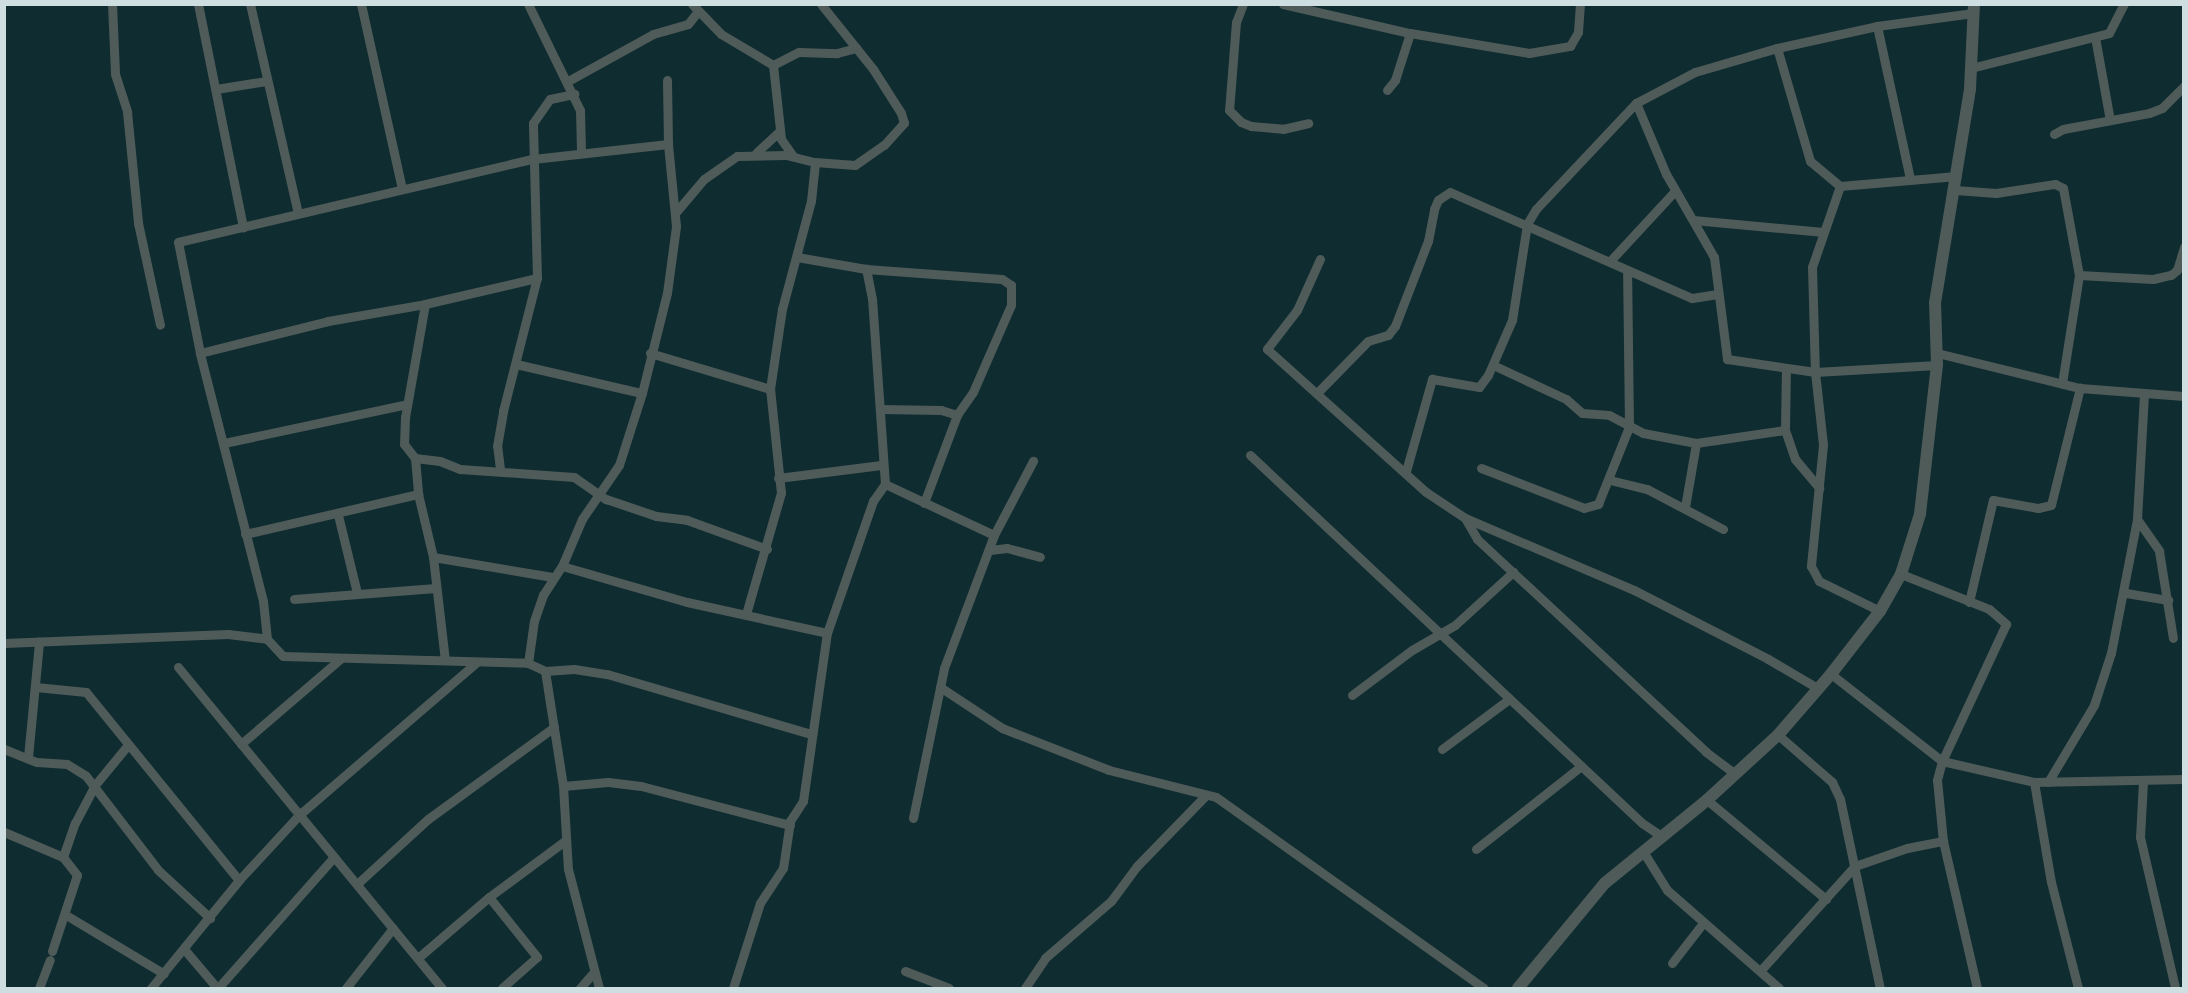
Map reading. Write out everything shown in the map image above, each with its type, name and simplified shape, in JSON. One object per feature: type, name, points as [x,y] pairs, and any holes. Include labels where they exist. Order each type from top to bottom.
[{"type":"street","points":[[112,4],[116,74],[127,112],[138,223],[160,325]]},
{"type":"street","points":[[198,4],[243,228]]},
{"type":"street","points":[[250,4],[298,213]]},
{"type":"street","points":[[361,4],[402,189]]},
{"type":"street","points":[[528,4],[568,81],[580,110],[580,152]]},
{"type":"street","points":[[676,212],[727,160],[756,153],[794,156],[815,162],[855,165],[884,145],[904,123],[902,113],[856,48],[821,4]]},
{"type":"street","points":[[1243,4],[1236,22],[1229,110],[1241,122],[1251,126],[1283,129],[1308,123]]},
{"type":"street","points":[[1283,4],[1410,33],[1529,52],[1548,52],[1570,46],[1578,32],[1581,4]]},
{"type":"street","points":[[1971,68],[2109,33],[2124,4]]},
{"type":"street","points":[[568,81],[653,34],[688,24],[695,8],[721,34],[773,65]]},
{"type":"street","points":[[1406,471],[1432,379],[1479,387],[1493,365],[1512,320],[1527,224],[1570,170],[1636,104],[1695,72],[1777,48],[1877,26],[1973,9],[1971,68],[1955,190],[1938,280],[1937,359],[1920,514],[1901,574],[1880,611],[1819,689],[1778,735],[1707,800],[1605,883],[1518,988]]},
{"type":"street","points":[[1877,26],[1910,179]]},
{"type":"street","points":[[1387,90],[1395,80],[1410,33]]},
{"type":"street","points":[[2096,37],[2110,120]]},
{"type":"street","points":[[773,65],[799,52],[837,53],[856,48]]},
{"type":"street","points":[[1777,48],[1810,162],[1840,186],[1957,176]]},
{"type":"street","points":[[773,65],[781,139],[794,156]]},
{"type":"street","points":[[528,663],[534,621],[552,577],[562,566],[582,519],[601,495],[619,465],[642,393],[671,275],[676,212],[668,144],[667,80]]},
{"type":"street","points":[[216,89],[267,81]]},
{"type":"street","points":[[2054,134],[2162,108],[2184,86]]},
{"type":"street","points":[[500,470],[500,426],[537,278],[533,159],[535,116],[550,99],[574,94]]},
{"type":"street","points":[[1636,104],[1674,191],[1714,257],[1726,359],[1815,372],[1937,359],[2079,388],[2144,395],[2184,396]]},
{"type":"street","points":[[756,153],[780,131]]},
{"type":"street","points":[[668,144],[533,159],[178,242],[200,353],[263,600],[267,639],[283,656],[528,663],[545,671],[574,669],[607,674],[811,734]]},
{"type":"street","points":[[746,614],[767,549],[781,494],[770,389],[782,309],[811,201],[815,162]]},
{"type":"street","points":[[1955,190],[1996,193],[2060,184],[2079,275],[2062,384]]},
{"type":"street","points":[[1840,186],[1812,267],[1815,372],[1823,445],[1810,553],[1813,573],[1819,580],[1880,611]]},
{"type":"street","points":[[1611,260],[1674,191]]},
{"type":"street","points":[[1318,392],[1368,341],[1388,335],[1395,326],[1428,241],[1438,200],[1450,192],[1611,260],[1627,272],[1692,298],[1718,294]]},
{"type":"street","points":[[1693,220],[1823,232]]},
{"type":"street","points":[[2079,275],[2152,279],[2171,275],[2177,270],[2184,246]]},
{"type":"street","points":[[797,257],[866,269],[1002,279],[1011,285],[1011,305],[973,392],[957,416],[924,503]]},
{"type":"street","points":[[1320,259],[1297,310],[1267,349],[1443,505],[1465,518],[1634,591],[1768,659],[1819,689]]},
{"type":"street","points":[[733,988],[760,903],[783,868],[790,825],[803,801],[827,633],[873,501],[885,484],[881,465],[881,409],[866,269]]},
{"type":"street","points":[[1481,468],[1584,508],[1598,504],[1610,480],[1629,427],[1627,272]]},
{"type":"street","points":[[200,353],[328,321],[425,304],[537,278]]},
{"type":"street","points":[[425,304],[407,404],[404,444],[415,458],[418,494],[433,557],[445,660]]},
{"type":"street","points":[[650,353],[770,389]]},
{"type":"street","points":[[516,364],[642,393]]},
{"type":"street","points":[[1493,365],[1566,399],[1576,411],[1609,415],[1629,427],[1696,443],[1785,430]]},
{"type":"street","points":[[1786,368],[1785,430],[1795,459],[1818,488]]},
{"type":"street","points":[[1969,602],[1994,500],[2038,508],[2052,505],[2079,388]]},
{"type":"street","points":[[2048,783],[2094,705],[2126,593],[2137,519],[2144,395]]},
{"type":"street","points":[[224,443],[407,404]]},
{"type":"street","points":[[881,409],[940,410],[957,416]]},
{"type":"street","points":[[1685,507],[1696,443]]},
{"type":"street","points":[[1250,455],[1642,823],[1663,837]]},
{"type":"street","points":[[415,458],[440,461],[460,469],[500,470],[574,477],[601,495],[656,516],[687,520],[767,549]]},
{"type":"street","points":[[913,818],[944,668],[994,536],[1033,461]]},
{"type":"street","points":[[778,478],[881,465]]},
{"type":"street","points":[[1610,480],[1647,489],[1685,507],[1722,529]]},
{"type":"street","points":[[885,484],[994,536]]},
{"type":"street","points":[[245,534],[338,515],[418,494]]},
{"type":"street","points":[[338,515],[357,593]]},
{"type":"street","points":[[1465,518],[1477,539],[1706,753],[1735,774]]},
{"type":"street","points":[[2137,519],[2159,551],[2173,638]]},
{"type":"street","points":[[990,550],[1007,548],[1040,557]]},
{"type":"street","points":[[433,557],[552,577]]},
{"type":"street","points":[[562,566],[687,602],[827,633]]},
{"type":"street","points":[[1352,694],[1440,635],[1513,572]]},
{"type":"street","points":[[1901,574],[1996,614],[2006,624],[1942,761],[1937,794],[1943,841],[1977,988]]},
{"type":"street","points":[[294,599],[436,588]]},
{"type":"street","points":[[2126,593],[2168,600]]},
{"type":"street","points":[[4,643],[228,634],[267,639]]},
{"type":"street","points":[[28,757],[39,642]]},
{"type":"street","points":[[241,744],[340,659]]},
{"type":"street","points":[[151,988],[239,880],[299,815],[476,663]]},
{"type":"street","points":[[178,667],[419,957],[442,988]]},
{"type":"street","points":[[545,671],[563,786],[568,869],[593,973],[599,988]]},
{"type":"street","points":[[1831,674],[1942,761],[2034,782],[2048,783],[2143,782],[2184,778]]},
{"type":"street","points":[[36,687],[86,692],[127,746],[239,880]]},
{"type":"street","points":[[940,687],[1002,728],[1109,770],[1216,797],[1484,988]]},
{"type":"street","points":[[1442,749],[1509,699]]},
{"type":"street","points":[[357,884],[428,819],[554,727]]},
{"type":"street","points":[[1778,735],[1832,782],[1840,799],[1880,988]]},
{"type":"street","points":[[63,857],[95,785],[127,746]]},
{"type":"street","points":[[4,749],[28,757],[67,764],[95,785],[158,870],[210,918]]},
{"type":"street","points":[[1476,849],[1581,766]]},
{"type":"street","points":[[563,786],[608,782],[641,786],[790,825]]},
{"type":"street","points":[[2034,782],[2051,882],[2078,988]]},
{"type":"street","points":[[2143,782],[2140,837],[2175,988]]},
{"type":"street","points":[[1025,988],[1045,958],[1111,901],[1137,866],[1205,796]]},
{"type":"street","points":[[1707,800],[1826,899]]},
{"type":"street","points":[[4,831],[63,857],[77,875],[42,987]]},
{"type":"street","points":[[419,957],[489,897],[566,840]]},
{"type":"street","points":[[1760,971],[1855,866],[1907,848],[1943,841]]},
{"type":"street","points":[[1644,853],[1667,890],[1779,988]]},
{"type":"street","points":[[183,949],[218,988],[334,857]]},
{"type":"street","points":[[489,897],[537,957],[502,988]]},
{"type":"street","points":[[66,915],[164,974]]},
{"type":"street","points":[[1672,963],[1703,923]]},
{"type":"street","points":[[346,988],[393,928]]},
{"type":"street","points":[[905,971],[949,988]]},
{"type":"street","points":[[580,988],[593,973]]}]
